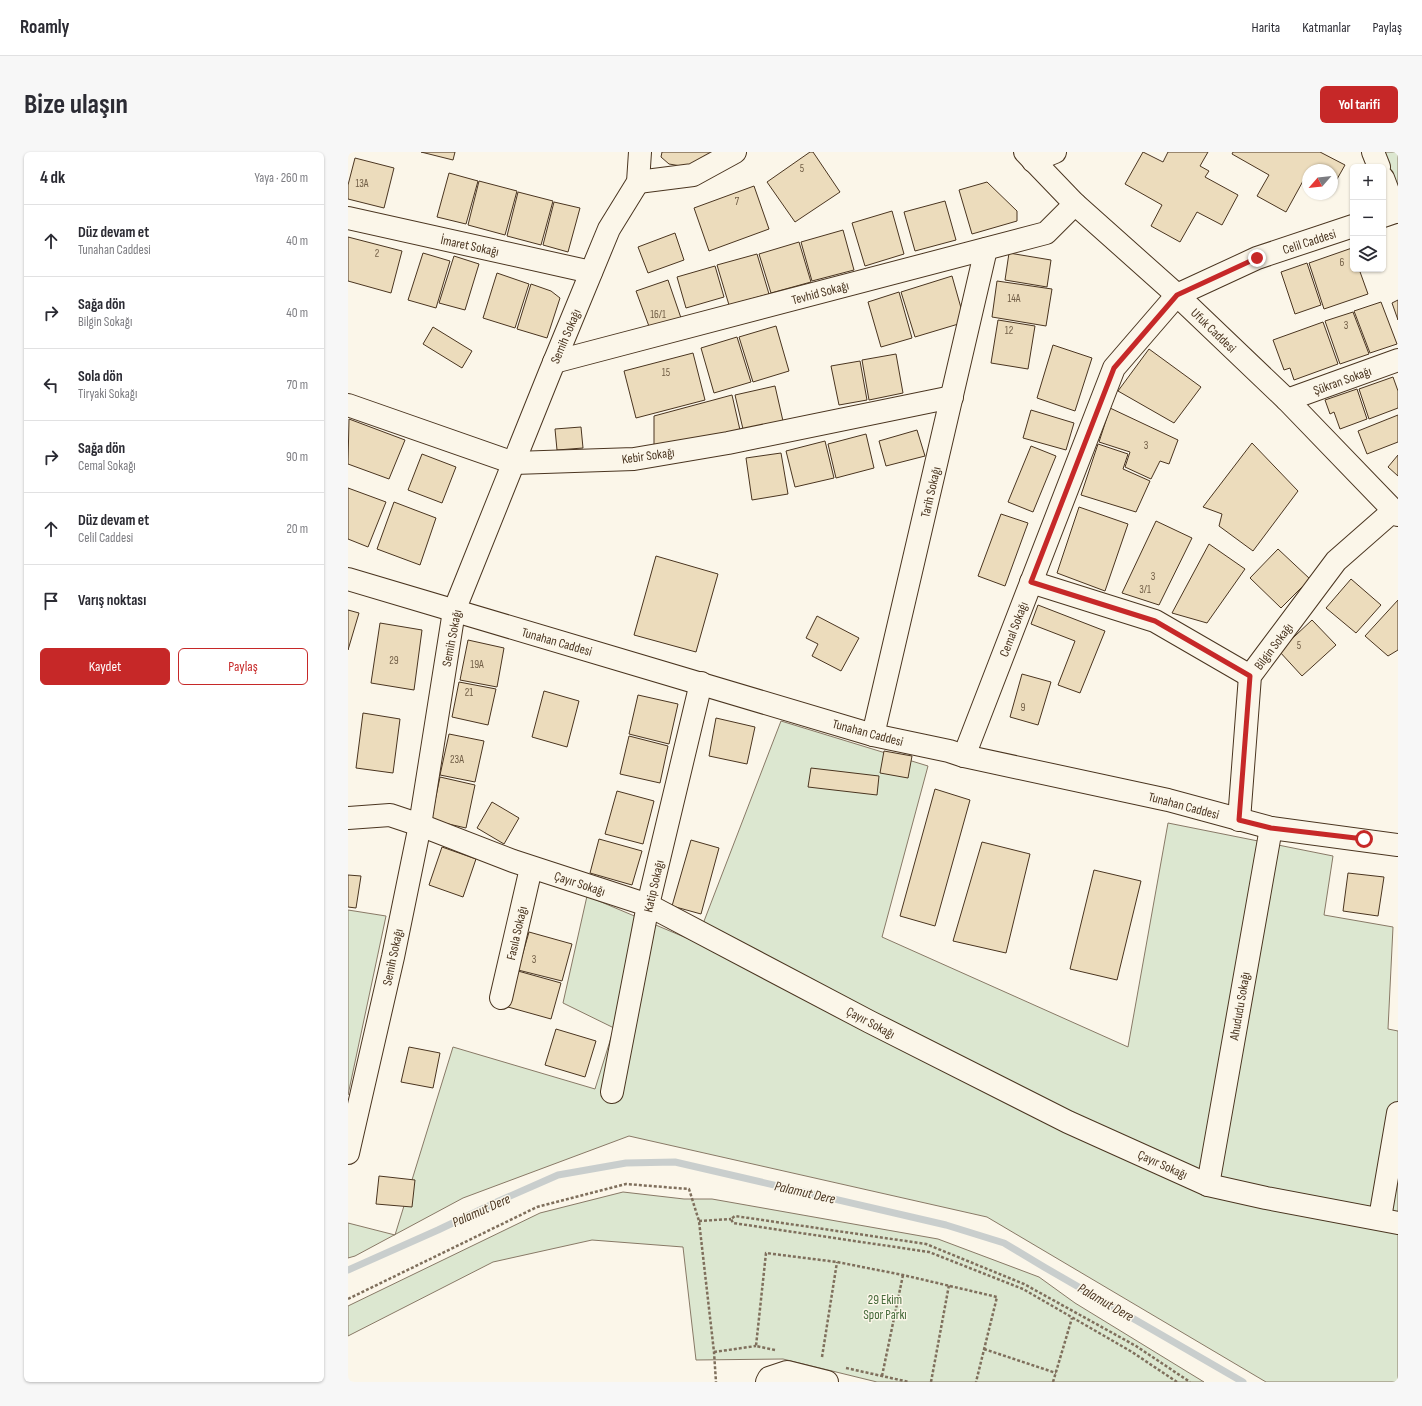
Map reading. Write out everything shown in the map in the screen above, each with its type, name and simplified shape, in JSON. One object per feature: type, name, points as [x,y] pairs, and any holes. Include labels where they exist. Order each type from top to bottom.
[{"type":"street","name":"Semih Sokağı","points":[[348,1153],[420,825],[454,611],[554,362],[610,229],[638,182],[640,152]]},
{"type":"street","points":[[638,182],[693,175],[735,152]]},
{"type":"street","points":[[1029,156],[1055,152]]},
{"type":"street","points":[[1373,152],[1377,164]]},
{"type":"street","name":"Ufuk Caddesi","points":[[1029,156],[1075,204],[1177,295],[1287,400],[1396,513]]},
{"type":"street","points":[[1386,190],[1392,213]]},
{"type":"street","name":"Tevhid Sokağı","points":[[554,362],[1046,233],[1075,204]]},
{"type":"street","name":"İmaret Sokağı","points":[[348,218],[592,272]]},
{"type":"street","name":"Celil Caddesi","points":[[1177,295],[1257,258],[1350,227]]},
{"type":"street","name":"Tarih Sokağı","points":[[873,734],[986,249]]},
{"type":"street","name":"Cemal Sokağı","points":[[964,756],[1114,368],[1177,295]]},
{"type":"street","name":"Şükran Sokağı","points":[[1287,400],[1398,360]]},
{"type":"street","name":"Kebir Sokağı","points":[[348,406],[514,463],[634,459],[728,443],[952,397]]},
{"type":"street","name":"Bilgin Sokağı","points":[[1239,820],[1250,676],[1336,561],[1396,513]]},
{"type":"street","name":"Tunahan Caddesi","points":[[348,579],[873,734],[949,751],[964,756],[1168,800],[1271,828],[1364,839],[1398,845]]},
{"type":"street","points":[[1031,582],[1155,621],[1250,676]]},
{"type":"street","name":"Katip Sokağı","points":[[612,1092],[648,906],[701,683]]},
{"type":"street","name":"Çayır Sokağı","points":[[348,818],[390,815],[531,868],[648,906],[870,1022],[1061,1118],[1208,1185],[1266,1198],[1389,1220]]},
{"type":"street","name":"Ahududu Sokağı","points":[[1208,1185],[1271,828]]},
{"type":"street","name":"Fasıla Sokağı","points":[[501,998],[531,868]]},
{"type":"street","points":[[1389,1220],[1398,1113]]},
{"type":"street","points":[[767,1382],[769,1378],[787,1372],[824,1372]]},
{"type":"path","points":[[348,1299],[537,1207],[626,1184],[689,1189],[699,1221],[716,1382]]},
{"type":"path","points":[[699,1221],[731,1219],[735,1216],[926,1244],[1024,1284],[1136,1346],[1190,1382]]},
{"type":"path","points":[[731,1219],[733,1223],[929,1252],[1024,1289],[1132,1352],[1177,1382]]},
{"type":"path","points":[[756,1346],[766,1253],[837,1262],[949,1285],[997,1297],[976,1382]]},
{"type":"path","points":[[824,1372],[837,1262]]},
{"type":"path","points":[[882,1376],[903,1275]]},
{"type":"path","points":[[931,1382],[949,1285]]},
{"type":"path","points":[[1053,1382],[1072,1318]]},
{"type":"path","points":[[714,1352],[756,1346],[778,1351]]},
{"type":"path","points":[[984,1349],[1056,1373]]},
{"type":"path","points":[[844,1367],[909,1382]]},
{"type":"green space","points":[[1382,152],[1398,152],[1398,194]]},
{"type":"green space","points":[[781,721],[928,766],[882,937],[1128,1047],[1168,823],[1333,856],[1324,915],[1393,927],[1388,1029],[1398,1031],[1398,1382],[1266,1382],[987,1217],[629,1136],[463,1198],[395,1234],[453,1047],[595,1089],[614,1028],[563,1003],[587,896],[696,942]]},
{"type":"green space","points":[[348,910],[386,916],[348,1095]]},
{"type":"green space","name":"29 Ekim Spor Parkı","points":[[623,1192],[684,1199],[712,1199],[938,1239],[1039,1277],[1075,1303],[1204,1382],[877,1382],[783,1359],[696,1360],[683,1247],[592,1240],[493,1262],[348,1336],[348,1306],[540,1213]]},
{"type":"green space","points":[[348,1223],[394,1235],[355,1256],[348,1258]]},
{"type":"building","points":[[421,152],[455,152],[453,160]]},
{"type":"building","points":[[662,152],[713,152],[687,167],[669,164],[661,157]]},
{"type":"building","points":[[810,152],[813,152],[840,192],[795,222],[767,182]]},
{"type":"building","points":[[1143,152],[1163,162],[1168,152],[1208,152],[1200,166],[1209,171],[1205,177],[1238,195],[1222,225],[1197,212],[1180,242],[1151,226],[1162,205],[1125,184]]},
{"type":"building","points":[[1233,152],[1320,152],[1345,165],[1338,177],[1338,164],[1302,164],[1302,183],[1286,212],[1257,196],[1269,175],[1232,154]]},
{"type":"building","points":[[355,158],[394,168],[384,208],[348,199],[348,185]]},
{"type":"building","points":[[449,173],[478,181],[466,224],[437,217]]},
{"type":"building","points":[[479,181],[517,191],[505,235],[468,225]]},
{"type":"building","points":[[987,182],[1017,211],[1017,221],[972,234],[959,190]]},
{"type":"building","points":[[754,186],[769,229],[709,251],[694,208]]},
{"type":"building","points":[[518,192],[553,201],[541,245],[507,236]]},
{"type":"building","points":[[945,201],[956,240],[915,251],[904,212]]},
{"type":"building","points":[[554,202],[580,208],[568,252],[543,245]]},
{"type":"building","points":[[892,211],[904,254],[865,266],[852,223]]},
{"type":"building","points":[[843,230],[854,270],[812,281],[801,242]]},
{"type":"building","points":[[675,233],[684,260],[648,273],[638,247]]},
{"type":"building","points":[[348,237],[402,251],[391,293],[348,281]]},
{"type":"building","points":[[799,242],[811,282],[771,293],[759,254]]},
{"type":"building","points":[[1350,249],[1350,272],[1360,272],[1368,294],[1324,309],[1309,263]]},
{"type":"building","points":[[423,253],[450,261],[436,308],[408,300]]},
{"type":"building","points":[[1009,253],[1051,260],[1047,287],[1005,280]]},
{"type":"building","points":[[757,254],[769,294],[729,305],[717,265]]},
{"type":"building","points":[[454,256],[479,264],[465,310],[439,303]]},
{"type":"building","points":[[1307,263],[1321,305],[1295,314],[1281,272]]},
{"type":"building","points":[[715,266],[724,297],[686,308],[677,277]]},
{"type":"building","points":[[497,273],[529,284],[515,328],[483,318]]},
{"type":"building","points":[[952,276],[965,322],[915,337],[901,292]]},
{"type":"building","points":[[668,280],[681,318],[650,329],[636,291]]},
{"type":"building","points":[[997,281],[1052,289],[1046,326],[992,317]]},
{"type":"building","points":[[531,284],[551,291],[560,298],[547,338],[517,329]]},
{"type":"building","points":[[899,292],[912,338],[881,347],[868,302]]},
{"type":"building","points":[[1398,300],[1398,320],[1392,303]]},
{"type":"building","points":[[1381,302],[1397,344],[1370,353],[1354,311]]},
{"type":"building","points":[[1353,312],[1369,354],[1340,364],[1325,321]]},
{"type":"building","points":[[998,320],[1035,326],[1028,369],[991,363]]},
{"type":"building","points":[[1323,322],[1338,364],[1294,380],[1290,368],[1284,370],[1273,340]]},
{"type":"building","points":[[776,326],[789,371],[753,382],[739,337]]},
{"type":"building","points":[[433,327],[472,351],[462,368],[423,344]]},
{"type":"building","points":[[737,337],[751,382],[714,393],[701,348]]},
{"type":"building","points":[[1053,345],[1092,358],[1075,411],[1037,398]]},
{"type":"building","points":[[1149,349],[1201,387],[1174,423],[1118,391]]},
{"type":"building","points":[[693,353],[705,400],[636,418],[624,371]]},
{"type":"building","points":[[896,354],[903,393],[869,400],[862,360]]},
{"type":"building","points":[[860,361],[867,400],[839,405],[831,366]]},
{"type":"building","points":[[1393,377],[1398,391],[1398,408],[1369,419],[1359,389]]},
{"type":"building","points":[[775,386],[783,421],[743,429],[735,395]]},
{"type":"building","points":[[1357,389],[1367,419],[1340,429],[1334,412],[1330,414],[1325,400]]},
{"type":"building","points":[[732,395],[740,430],[654,449],[654,416]]},
{"type":"building","points":[[1110,408],[1178,440],[1169,464],[1160,461],[1151,479],[1125,467],[1130,452],[1099,442]]},
{"type":"building","points":[[1031,410],[1074,423],[1066,450],[1023,438]]},
{"type":"building","points":[[1398,415],[1398,442],[1367,454],[1358,431]]},
{"type":"building","points":[[349,419],[405,440],[389,479],[348,464]]},
{"type":"building","points":[[581,427],[583,448],[557,450],[555,429]]},
{"type":"building","points":[[917,430],[925,456],[886,466],[879,441]]},
{"type":"building","points":[[866,434],[874,468],[836,478],[828,444]]},
{"type":"building","points":[[825,441],[834,478],[795,487],[786,451]]},
{"type":"building","points":[[1252,443],[1298,491],[1253,551],[1219,526],[1222,514],[1203,507]]},
{"type":"building","points":[[1098,444],[1128,454],[1123,469],[1150,481],[1136,512],[1081,495]]},
{"type":"building","points":[[1031,446],[1056,456],[1033,512],[1008,502]]},
{"type":"building","points":[[781,453],[788,494],[752,500],[746,458]]},
{"type":"building","points":[[422,454],[456,467],[442,503],[408,490]]},
{"type":"building","points":[[1398,455],[1398,476],[1388,467]]},
{"type":"building","points":[[348,488],[386,502],[368,547],[348,539]]},
{"type":"building","points":[[394,502],[436,518],[420,565],[377,549]]},
{"type":"building","points":[[1079,507],[1128,524],[1105,591],[1057,573]]},
{"type":"building","points":[[1001,514],[1028,523],[1005,586],[978,576]]},
{"type":"building","points":[[1156,521],[1192,538],[1159,605],[1122,593]]},
{"type":"building","points":[[1209,544],[1245,569],[1207,623],[1172,613]]},
{"type":"building","points":[[1278,549],[1310,579],[1281,608],[1250,578]]},
{"type":"building","points":[[656,556],[718,574],[696,652],[634,635]]},
{"type":"building","points":[[1351,579],[1381,605],[1356,633],[1326,608]]},
{"type":"building","points":[[1398,600],[1398,650],[1388,656],[1365,636]]},
{"type":"building","points":[[1038,605],[1105,631],[1080,693],[1058,685],[1075,641],[1031,624]]},
{"type":"building","points":[[348,610],[359,613],[348,650]]},
{"type":"building","points":[[817,616],[859,638],[841,671],[812,656],[818,644],[806,638]]},
{"type":"building","points":[[1312,620],[1336,645],[1302,676],[1279,651]]},
{"type":"building","points":[[380,623],[422,630],[414,690],[371,683]]},
{"type":"building","points":[[468,640],[504,648],[497,687],[460,680]]},
{"type":"building","points":[[1022,674],[1051,682],[1038,725],[1010,717]]},
{"type":"building","points":[[459,682],[496,689],[488,725],[452,717]]},
{"type":"building","points":[[544,691],[579,701],[567,747],[532,737]]},
{"type":"building","points":[[638,695],[678,704],[669,744],[629,734]]},
{"type":"building","points":[[363,713],[400,719],[393,773],[356,768]]},
{"type":"building","points":[[716,718],[755,727],[747,764],[709,756]]},
{"type":"building","points":[[449,734],[484,741],[475,782],[440,775]]},
{"type":"building","points":[[629,736],[668,746],[660,783],[620,774]]},
{"type":"building","points":[[884,751],[912,756],[908,778],[880,773]]},
{"type":"building","points":[[811,768],[879,776],[877,795],[808,787]]},
{"type":"building","points":[[440,777],[475,785],[466,828],[431,820]]},
{"type":"building","points":[[935,789],[970,800],[935,926],[900,916]]},
{"type":"building","points":[[617,791],[654,801],[643,844],[605,834]]},
{"type":"building","points":[[492,802],[519,818],[504,844],[477,828]]},
{"type":"building","points":[[599,839],[642,851],[632,885],[590,873]]},
{"type":"building","points":[[691,840],[719,848],[701,914],[672,906]]},
{"type":"building","points":[[982,842],[1030,854],[1006,953],[953,941]]},
{"type":"building","points":[[442,847],[476,859],[463,897],[429,885]]},
{"type":"building","points":[[1094,870],[1141,881],[1117,980],[1070,969]]},
{"type":"building","points":[[1348,873],[1384,877],[1378,916],[1343,911]]},
{"type":"building","points":[[348,875],[361,876],[356,908],[348,907]]},
{"type":"building","points":[[529,932],[572,944],[562,981],[518,970]]},
{"type":"building","points":[[518,971],[561,983],[551,1019],[508,1007]]},
{"type":"building","points":[[556,1029],[596,1041],[585,1077],[545,1065]]},
{"type":"building","points":[[409,1047],[440,1053],[433,1088],[401,1082]]},
{"type":"building","points":[[379,1176],[415,1180],[412,1207],[376,1204]]},
{"type":"waterway","name":"Palamut Dere","points":[[348,1270],[558,1175],[626,1163],[675,1162],[946,1225],[1004,1243],[1243,1382]]},
{"type":"route","points":[[1257,258],[1177,295],[1114,368],[1031,582],[1155,621],[1250,676],[1239,820],[1271,828],[1364,839]]}]
